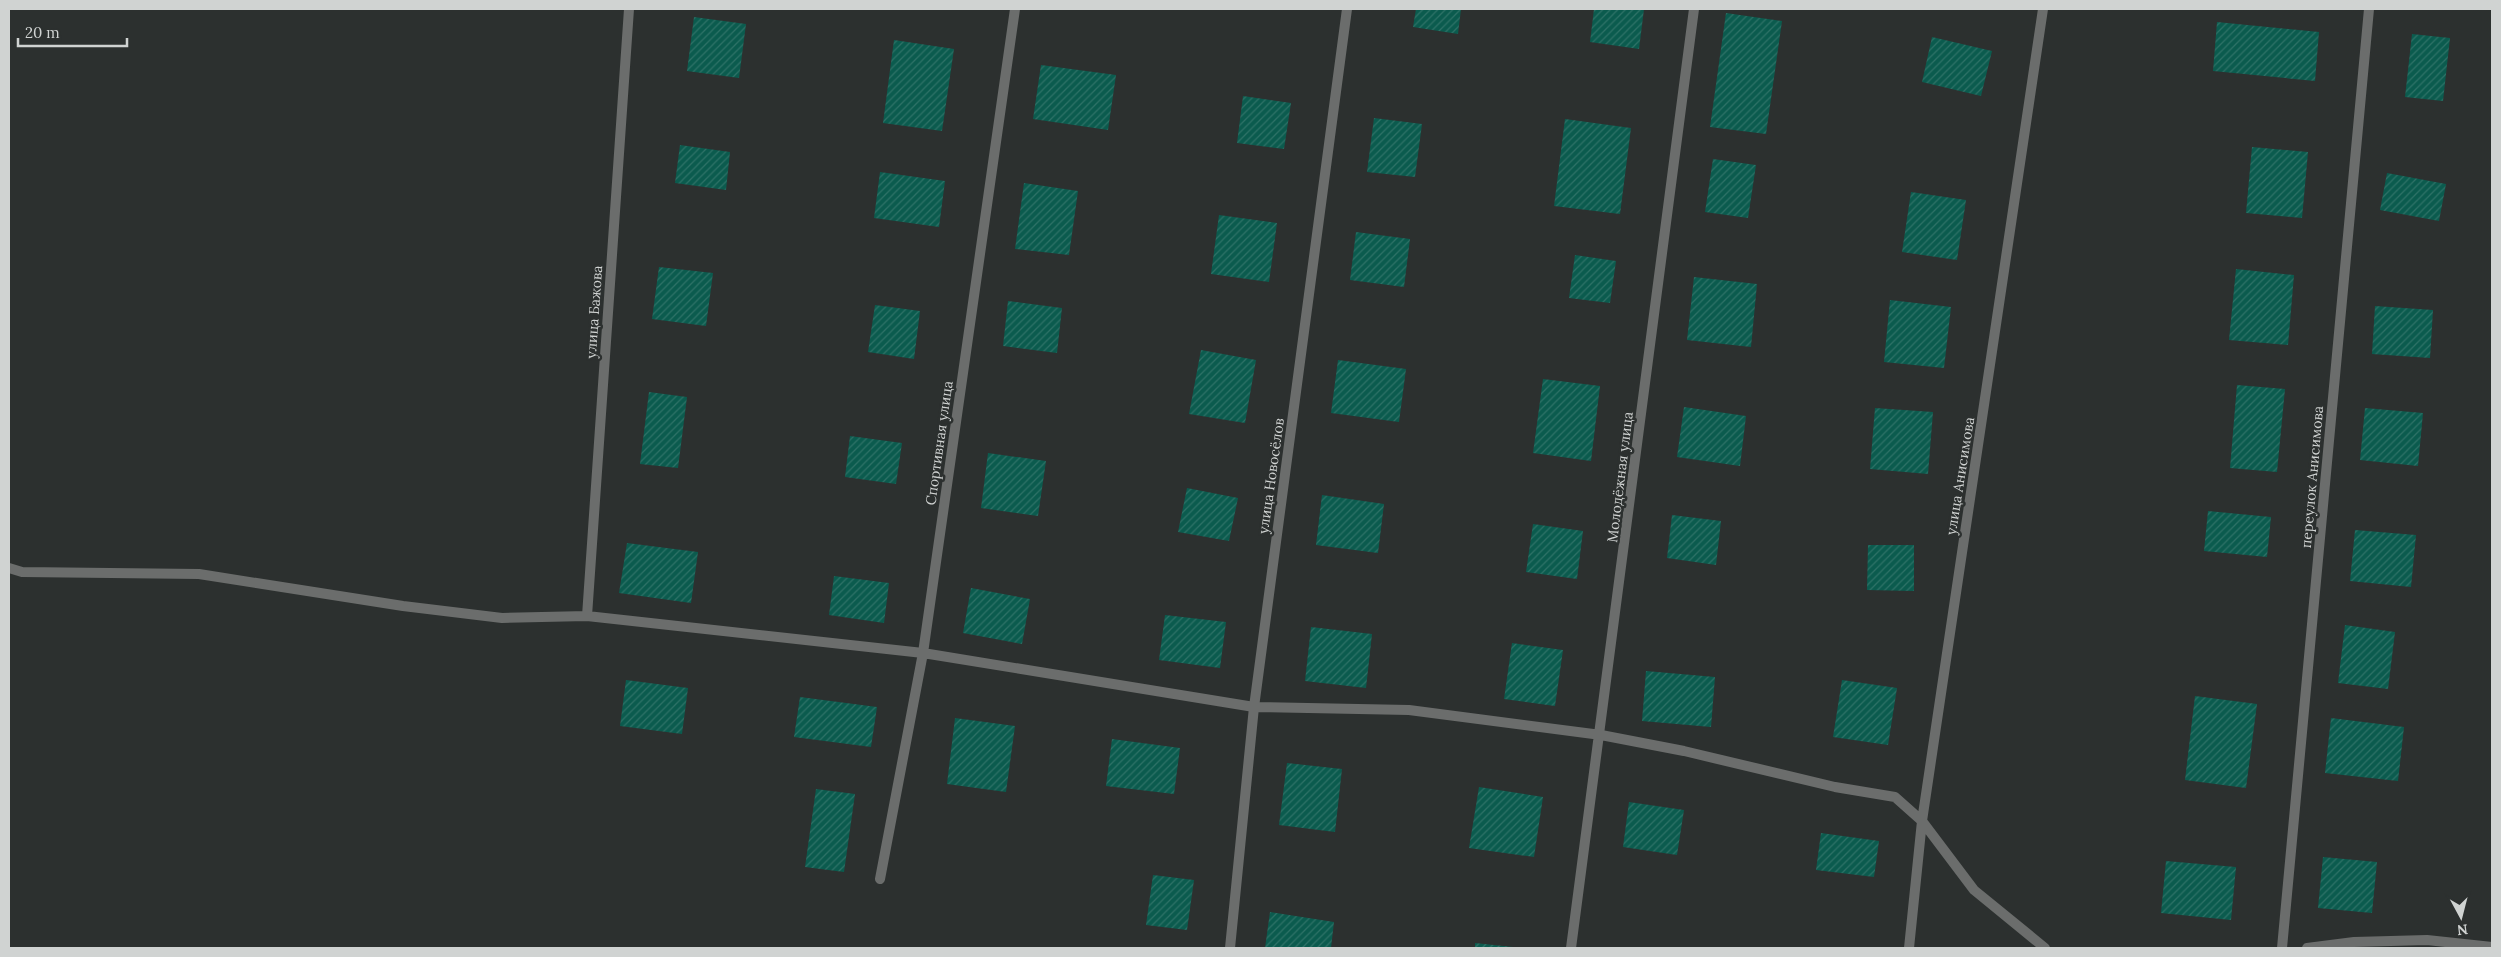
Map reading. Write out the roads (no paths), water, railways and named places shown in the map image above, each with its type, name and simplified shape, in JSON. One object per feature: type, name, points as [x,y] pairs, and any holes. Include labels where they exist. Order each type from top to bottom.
[{"type":"street","name":"улица Бажова","points":[[587,616],[630,9]]},
{"type":"street","name":"Спортивная улица","points":[[880,879],[923,653],[1015,9]]},
{"type":"street","name":"улица Новосёлов","points":[[1230,948],[1254,707],[1347,9]]},
{"type":"street","name":"Молодёжная улица","points":[[1571,948],[1601,734],[1694,9]]},
{"type":"street","name":"улица Анисимова","points":[[1908,948],[1922,821],[2043,9]]},
{"type":"street","name":"переулок Анисимова","points":[[2282,948],[2369,9]]},
{"type":"street","points":[[9,568],[22,572],[199,574],[403,606],[502,618],[587,616],[923,653],[1254,707],[1409,710],[1601,734],[1684,751],[1835,787],[1895,797],[1922,821],[1974,890],[2045,948]]},
{"type":"street","points":[[2307,948],[2354,942],[2427,940],[2492,947]]}]
